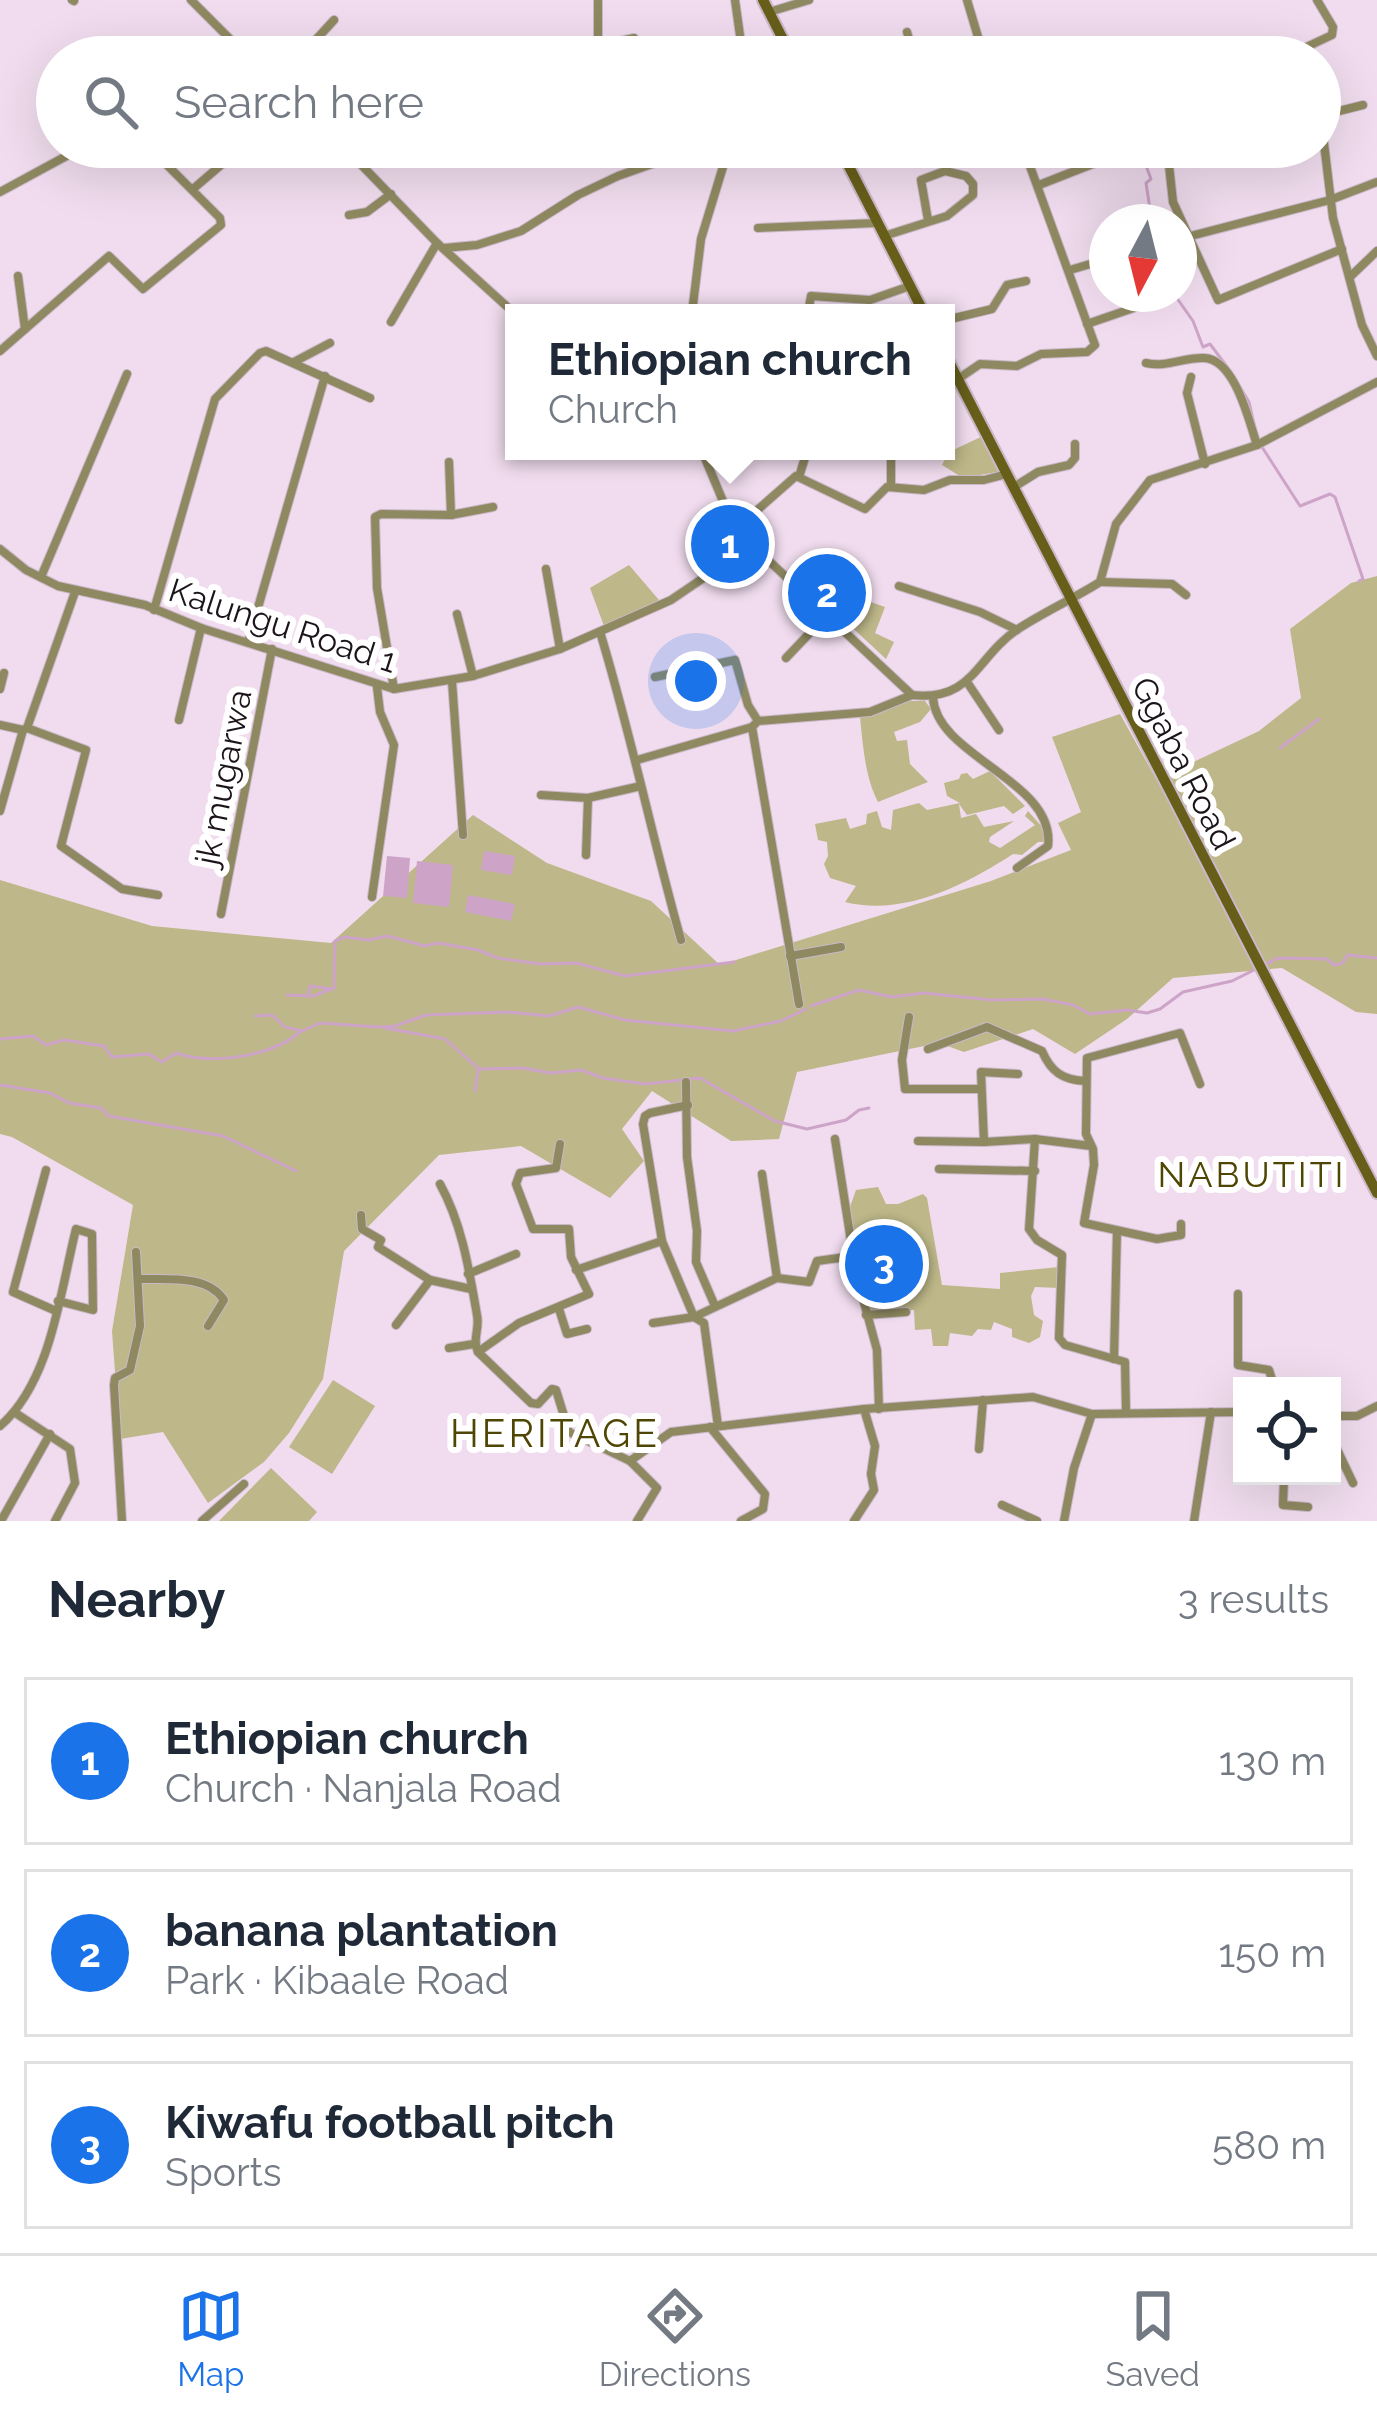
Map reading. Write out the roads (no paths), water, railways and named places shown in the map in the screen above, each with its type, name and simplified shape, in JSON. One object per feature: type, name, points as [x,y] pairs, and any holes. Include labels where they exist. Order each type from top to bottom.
[{"type":"main road","points":[[766,6],[781,36]]},
{"type":"main road","points":[[850,168],[919,304]]},
{"type":"main road","name":"Ggaba Road","points":[[955,373],[1377,1193]]},
{"type":"street","points":[[190,0],[227,36]]},
{"type":"street","points":[[598,0],[598,36]]},
{"type":"street","points":[[735,0],[740,36]]},
{"type":"street","points":[[766,6],[808,0]]},
{"type":"street","points":[[967,0],[978,36]]},
{"type":"street","points":[[1328,36],[1333,28],[1318,2],[1331,0]]},
{"type":"street","points":[[319,36],[334,20]]},
{"type":"street","points":[[907,32],[908,36]]},
{"type":"street","points":[[1341,109],[1364,105]]},
{"type":"street","points":[[0,192],[44,168]]},
{"type":"street","points":[[0,351],[109,256],[143,289],[221,225],[220,218],[171,168]]},
{"type":"street","points":[[193,189],[218,168]]},
{"type":"street","points":[[365,168],[505,305]]},
{"type":"street","points":[[441,245],[477,245],[510,235],[641,168]]},
{"type":"street","points":[[693,304],[700,239],[722,168]]},
{"type":"street","points":[[958,379],[984,363],[1017,366],[1036,355],[1087,352],[1095,344],[1078,309],[1070,270],[1032,168]]},
{"type":"street","points":[[1039,185],[1082,168]]},
{"type":"street","points":[[1169,168],[1173,204]]},
{"type":"street","points":[[1325,168],[1362,325],[1377,356]]},
{"type":"street","points":[[884,236],[947,216],[970,200],[974,191],[966,176],[946,171],[921,180],[928,220]]},
{"type":"street","points":[[1197,235],[1330,200],[1377,182]]},
{"type":"street","points":[[349,215],[376,207],[392,194]]},
{"type":"street","points":[[758,228],[877,223]]},
{"type":"street","points":[[391,322],[441,245]]},
{"type":"street","points":[[1197,262],[1218,300],[1342,249]]},
{"type":"street","points":[[1352,275],[1377,251]]},
{"type":"street","points":[[1070,270],[1089,265]]},
{"type":"street","points":[[17,276],[26,331]]},
{"type":"street","points":[[955,318],[992,309],[1007,285],[1026,281]]},
{"type":"street","points":[[810,304],[812,296],[870,300],[910,286]]},
{"type":"street","points":[[1088,323],[1121,312]]},
{"type":"street","points":[[292,363],[330,343]]},
{"type":"street","points":[[154,610],[215,399],[261,352],[370,398]]},
{"type":"street","points":[[1146,363],[1202,358],[1217,362],[1241,398],[1257,445]]},
{"type":"street","points":[[40,578],[127,374]]},
{"type":"street","points":[[248,642],[325,376]]},
{"type":"street","points":[[1191,376],[1187,393],[1205,464]]},
{"type":"street","points":[[1100,583],[1116,524],[1141,489],[1156,477],[1257,445],[1377,382]]},
{"type":"street","points":[[1014,487],[1038,472],[1072,463],[1075,444]]},
{"type":"street","points":[[706,460],[724,506],[752,545],[912,695]]},
{"type":"street","points":[[799,477],[804,460]]},
{"type":"street","points":[[738,527],[793,477],[863,508],[873,505],[887,489],[890,460]]},
{"type":"street","points":[[449,461],[451,514]]},
{"type":"street","points":[[887,489],[924,490],[950,480],[1007,474]]},
{"type":"street","points":[[394,689],[378,599],[375,517],[493,507]]},
{"type":"street","name":"Kalungu Road 1","points":[[0,549],[40,578],[75,592],[154,610],[394,689],[452,681],[560,650],[691,589],[752,545]]},
{"type":"street","points":[[546,569],[560,650]]},
{"type":"street","points":[[637,760],[755,724],[870,712],[912,695],[933,698],[967,682],[1017,630],[1100,583],[1172,584],[1186,595]]},
{"type":"street","points":[[899,586],[962,605],[1017,630]]},
{"type":"street","points":[[0,811],[75,592]]},
{"type":"street","points":[[457,614],[473,676]]},
{"type":"street","points":[[786,658],[827,615]]},
{"type":"street","points":[[178,720],[201,628]]},
{"type":"street","points":[[600,632],[681,940]]},
{"type":"street","name":"jk mugarwa","points":[[221,914],[272,649]]},
{"type":"street","points":[[655,676],[735,660],[755,724],[800,1004]]},
{"type":"street","points":[[0,689],[4,673]]},
{"type":"street","points":[[452,681],[463,835]]},
{"type":"street","points":[[967,682],[999,730]]},
{"type":"street","points":[[372,897],[394,745],[380,712],[377,687]]},
{"type":"street","points":[[933,698],[942,721],[995,772],[1026,794],[1046,824],[1048,847],[1017,868]]},
{"type":"street","points":[[0,725],[86,750],[61,846],[122,889],[158,895]]},
{"type":"street","points":[[541,795],[588,798],[641,786]]},
{"type":"street","points":[[586,855],[588,798]]},
{"type":"street","points":[[790,956],[841,947]]},
{"type":"street","points":[[909,1017],[902,1057],[905,1089],[981,1089]]},
{"type":"street","points":[[928,1049],[987,1027],[1042,1051],[1063,1078],[1085,1081]]},
{"type":"street","points":[[1181,1224],[1183,1233],[1168,1239],[1117,1232],[1083,1221],[1093,1176],[1092,1146],[1086,1134],[1087,1058],[1168,1040],[1180,1033],[1200,1084]]},
{"type":"street","points":[[984,1142],[981,1072],[1018,1074]]},
{"type":"street","points":[[686,1082],[696,1262],[715,1306]]},
{"type":"street","points":[[688,1106],[650,1113],[643,1124],[662,1241],[694,1317],[704,1323],[709,1337],[714,1426],[765,1494],[763,1509],[741,1521]]},
{"type":"street","points":[[835,1139],[853,1256],[877,1350],[879,1409]]},
{"type":"street","points":[[919,1141],[1035,1139],[1092,1146]]},
{"type":"street","points":[[1035,1139],[1029,1229],[1064,1259],[1060,1342],[1122,1360],[1127,1366],[1126,1412]]},
{"type":"street","points":[[449,1348],[476,1348],[519,1323],[589,1294],[576,1270],[568,1229],[533,1229],[516,1184],[520,1173],[556,1168],[560,1144]]},
{"type":"street","points":[[939,1168],[1035,1171]]},
{"type":"street","points":[[0,1426],[17,1414],[29,1387],[57,1306],[76,1229],[92,1234],[93,1310],[57,1306],[13,1292],[46,1170]]},
{"type":"street","points":[[762,1174],[777,1278]]},
{"type":"street","points":[[440,1184],[460,1223],[478,1326],[476,1348]]},
{"type":"street","points":[[362,1214],[362,1229],[381,1240],[378,1246],[430,1280],[471,1289]]},
{"type":"street","points":[[1114,1359],[1117,1232]]},
{"type":"street","points":[[576,1270],[662,1241]]},
{"type":"street","points":[[122,1521],[115,1380],[129,1373],[140,1327],[136,1252]]},
{"type":"street","points":[[468,1274],[516,1254]]},
{"type":"street","points":[[653,1323],[694,1317],[777,1278],[807,1283],[817,1261],[853,1256]]},
{"type":"street","points":[[138,1279],[187,1280],[215,1288],[224,1300],[208,1326]]},
{"type":"street","points":[[396,1325],[430,1280]]},
{"type":"street","points":[[1238,1294],[1238,1365],[1269,1370],[1271,1377]]},
{"type":"street","points":[[559,1309],[567,1334],[586,1329]]},
{"type":"street","points":[[865,1315],[906,1312]]},
{"type":"street","points":[[476,1348],[531,1403],[538,1404],[556,1390],[569,1432],[630,1461],[657,1488],[638,1521]]},
{"type":"street","points":[[630,1461],[666,1433],[864,1409],[1042,1397],[1092,1414],[1233,1412]]},
{"type":"street","points":[[979,1449],[983,1400]]},
{"type":"street","points":[[1341,1416],[1357,1416],[1377,1406]]},
{"type":"street","points":[[854,1521],[874,1490],[875,1446],[864,1409]]},
{"type":"street","points":[[1194,1521],[1211,1412]]},
{"type":"street","points":[[17,1414],[69,1446],[72,1492],[56,1521]]},
{"type":"street","points":[[1064,1521],[1074,1468],[1092,1414]]},
{"type":"street","points":[[1,1521],[50,1434]]},
{"type":"street","points":[[1341,1458],[1353,1483]]},
{"type":"street","points":[[202,1521],[244,1484]]},
{"type":"street","points":[[1282,1521],[1284,1485]]},
{"type":"street","points":[[1001,1505],[1036,1521]]},
{"type":"street","points":[[1283,1505],[1308,1507]]},
{"type":"waterway","points":[[1147,168],[1149,204]]},
{"type":"waterway","points":[[1187,312],[1203,347],[1210,344],[1228,368]]},
{"type":"waterway","points":[[1240,387],[1255,428]]},
{"type":"waterway","points":[[1262,447],[1300,506],[1330,494],[1335,497],[1363,579],[1359,581]]},
{"type":"waterway","points":[[1280,748],[1319,719]]},
{"type":"waterway","points":[[287,995],[313,996],[334,988],[335,941],[345,937],[388,936],[425,946],[438,943],[478,950],[498,958],[576,963],[625,976],[734,962]]},
{"type":"waterway","points":[[811,1006],[859,990],[892,997],[924,993],[1043,999],[1090,1014],[1147,1013],[1183,992],[1232,981],[1278,958],[1327,959],[1334,965],[1343,963],[1347,955],[1377,958]]},
{"type":"waterway","points":[[308,994],[310,986],[333,989]]},
{"type":"waterway","points":[[255,1016],[272,1015],[285,1027],[302,1031],[320,1023],[395,1026],[426,1015],[507,1012],[549,1016],[578,1007],[625,1020],[733,1031],[781,1021],[806,1009]]},
{"type":"waterway","points":[[385,1028],[445,1039],[479,1069],[581,1070],[645,1084],[700,1078],[775,1121],[807,1129],[846,1120],[869,1108]]},
{"type":"waterway","points":[[0,1039],[33,1036],[46,1045],[64,1040],[104,1046],[112,1057],[149,1054],[162,1062],[176,1053],[206,1058],[257,1053],[300,1032]]},
{"type":"waterway","points":[[475,1091],[478,1070]]},
{"type":"waterway","points":[[0,1085],[50,1093],[69,1103],[101,1108],[109,1116],[223,1136],[296,1171]]},
{"type":"place","name":"Ethiopian church","points":[[730,544]]},
{"type":"place","name":"banana plantation","points":[[827,593]]},
{"type":"place","name":"Kiwafu football pitch","points":[[884,1264]]},
{"type":"district","name":"NABUTITI","points":[[1252,1174]]},
{"type":"district","name":"HERITAGE","points":[[555,1433]]}]
